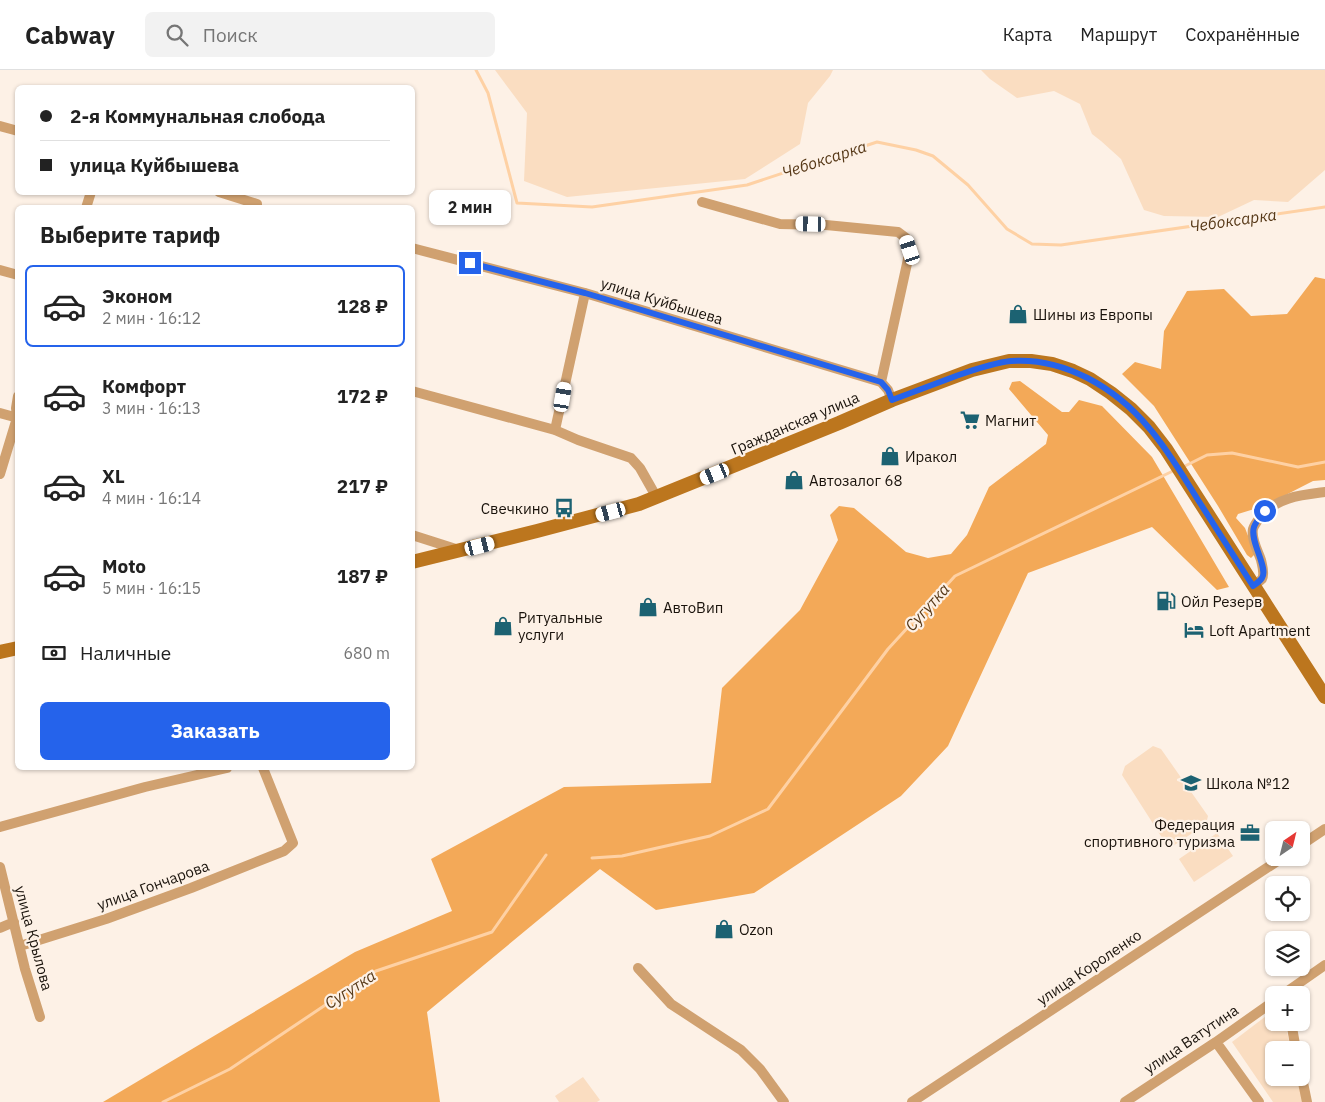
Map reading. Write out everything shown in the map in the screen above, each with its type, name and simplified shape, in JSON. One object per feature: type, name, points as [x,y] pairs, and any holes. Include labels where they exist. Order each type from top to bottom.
[{"type":"main road","name":"Гражданская улица","points":[[415,561],[588,518],[657,498],[892,400],[972,370],[1009,361],[1031,361],[1052,364],[1090,379],[1112,393],[1149,427],[1166,449],[1325,697]]},
{"type":"main road","points":[[0,652],[15,649]]},
{"type":"street","points":[[0,126],[15,130]]},
{"type":"street","points":[[227,195],[254,205]]},
{"type":"street","points":[[702,202],[780,224],[826,225],[898,232],[906,238],[910,250],[881,382],[888,390],[892,400]]},
{"type":"street","name":"улица Куйбышева","points":[[415,249],[585,293],[881,382]]},
{"type":"street","points":[[0,270],[15,274]]},
{"type":"street","points":[[555,430],[585,293]]},
{"type":"street","points":[[415,392],[555,430],[631,458],[640,468],[657,498]]},
{"type":"street","points":[[0,413],[15,417]]},
{"type":"street","points":[[0,474],[15,425]]},
{"type":"street","points":[[1253,586],[1262,579],[1264,574],[1253,536],[1253,529],[1258,520],[1265,511],[1278,502],[1296,496],[1325,492]]},
{"type":"street","points":[[415,536],[462,550]]},
{"type":"street","points":[[0,827],[145,787],[218,770]]},
{"type":"street","name":"улица Гончарова","points":[[20,946],[106,919],[284,851],[293,843],[264,770]]},
{"type":"street","points":[[1310,839],[1325,829]]},
{"type":"street","name":"улица Короленко","points":[[916,1101],[1270,866]]},
{"type":"street","name":"улица Крылова","points":[[0,867],[40,1017]]},
{"type":"street","points":[[0,928],[14,922]]},
{"type":"street","points":[[1296,986],[1325,966]]},
{"type":"street","points":[[638,968],[671,1004],[742,1050],[760,1069],[784,1102]]},
{"type":"street","name":"улица Ватутина","points":[[1125,1102],[1265,1007]]},
{"type":"street","points":[[1216,1042],[1259,1102]]},
{"type":"street","points":[[1304,1086],[1307,1102]]},
{"type":"shaded area","points":[[495,70],[833,70],[808,103],[800,144],[745,179],[567,197],[524,181],[527,113]]},
{"type":"shaded area","points":[[981,70],[1325,70],[1325,170],[1288,202],[1254,200],[1218,217],[1164,216],[1144,210],[1121,159],[1092,134],[1080,104],[1054,91],[1017,98],[990,79]]},
{"type":"shaded area","points":[[1315,277],[1325,279],[1325,480],[1313,481],[1264,506],[1238,514],[1236,518],[1245,528],[1255,554],[1251,558],[1247,555],[1154,406],[1122,374],[1135,362],[1161,369],[1164,331],[1187,291],[1224,289],[1251,316],[1287,314]]},
{"type":"shaded area","points":[[1020,381],[1062,412],[1069,412],[1079,400],[1102,406],[1152,457],[1229,587],[1217,590],[1152,527],[1028,573],[948,746],[901,796],[754,893],[656,910],[600,869],[427,1012],[440,1102],[103,1102],[355,952],[452,911],[431,859],[564,787],[711,783],[722,688],[800,610],[838,540],[830,515],[839,506],[854,508],[906,552],[928,558],[951,554],[967,535],[989,487],[1046,444],[1048,435],[1009,389],[1012,382]]},
{"type":"shaded area","points":[[1153,746],[1161,749],[1208,816],[1206,824],[1173,846],[1166,844],[1122,775],[1125,766]]},
{"type":"shaded area","points":[[1217,833],[1233,856],[1194,882],[1179,859]]},
{"type":"shaded area","points":[[1265,1017],[1265,1031],[1287,1031],[1289,1041],[1265,1041],[1265,1086],[1300,1086],[1303,1102],[1273,1102],[1232,1042]]},
{"type":"shaded area","points":[[583,1077],[600,1100],[597,1102],[559,1102],[555,1096]]},
{"type":"waterway","name":"Чебоксарка","points":[[476,70],[488,93],[517,203],[592,207],[747,185],[877,142],[916,150],[933,156],[968,185],[1007,229],[1032,244],[1061,245],[1325,207]]},
{"type":"waterway","name":"Сугутка","points":[[1183,467],[1207,455],[1232,453],[1298,467],[1325,462]]},
{"type":"waterway","name":"Сугутка","points":[[592,858],[622,856],[710,836],[768,809],[888,649],[955,576],[1175,470]]},
{"type":"waterway","name":"Сугутка","points":[[163,1102],[230,1069],[376,971],[492,932],[546,855]]},
{"type":"place","name":"Шины из Европы","points":[[1018,314]]},
{"type":"place","name":"Магнит","points":[[970,420]]},
{"type":"place","name":"Иракол","points":[[890,456]]},
{"type":"place","name":"Автозалог 68","points":[[794,480]]},
{"type":"place","name":"Свечкино","points":[[564,508]]},
{"type":"place","name":"Ойл Резерв","points":[[1166,601]]},
{"type":"place","name":"АвтоВип","points":[[648,607]]},
{"type":"place","name":"Ритуальные услуги","points":[[503,626]]},
{"type":"place","name":"Loft Apartment","points":[[1194,630]]},
{"type":"place","name":"Школа №12","points":[[1191,783]]},
{"type":"place","name":"Федерация спортивного туризма","points":[[1250,833]]},
{"type":"place","name":"Ozon","points":[[724,929]]},
{"type":"route","points":[[470,263],[585,293],[881,382],[888,390],[892,400],[972,370],[1009,361],[1031,361],[1052,364],[1090,379],[1112,393],[1149,427],[1166,449],[1253,586],[1262,579],[1264,574],[1253,536],[1253,529],[1265,511]]}]
